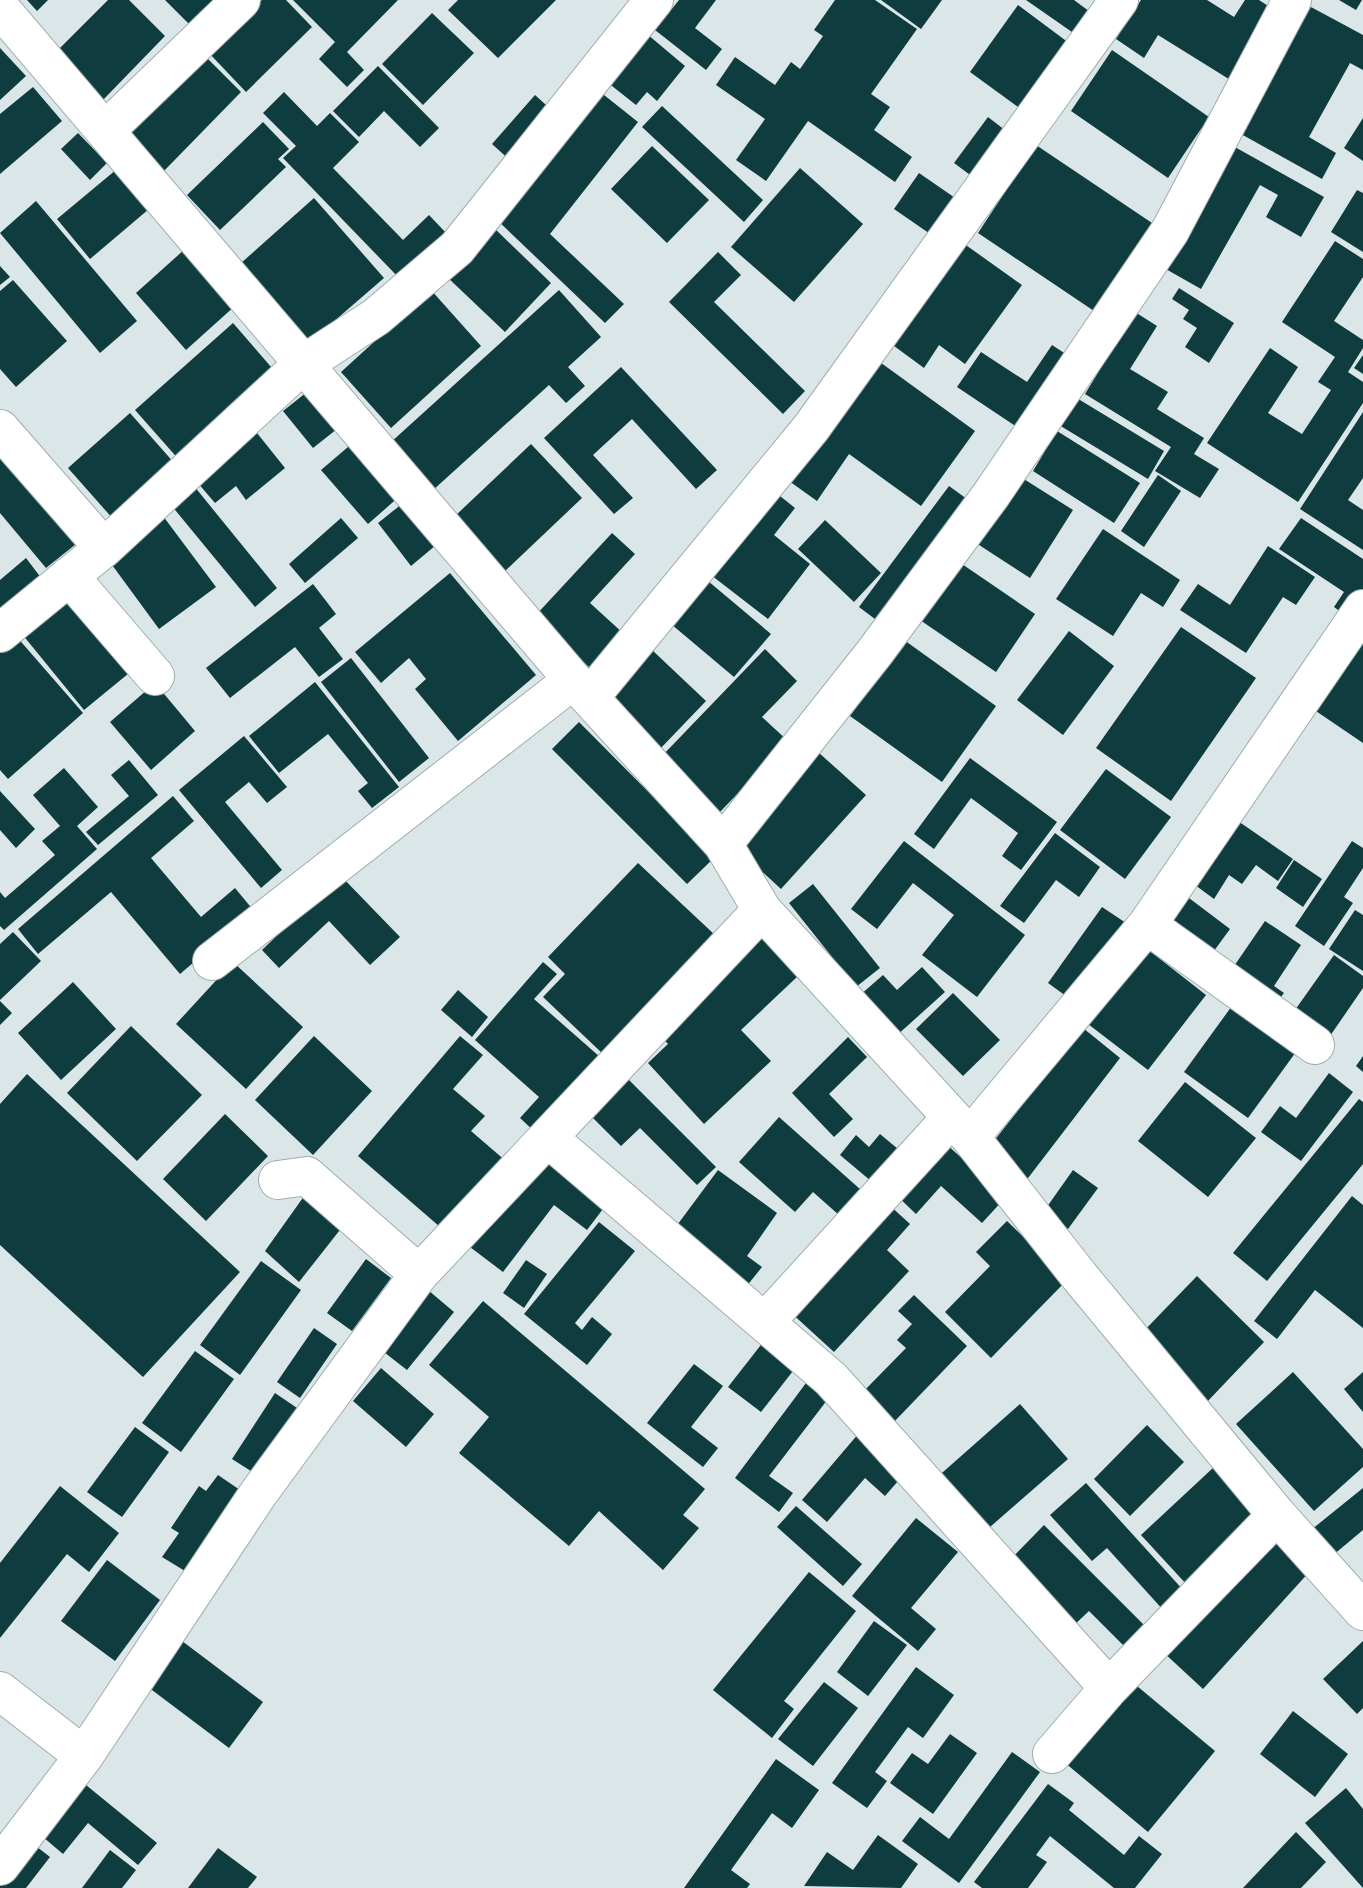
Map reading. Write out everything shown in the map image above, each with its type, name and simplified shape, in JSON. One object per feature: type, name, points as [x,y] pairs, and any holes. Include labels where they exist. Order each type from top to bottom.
[{"type":"street","points":[[105,131],[241,0]]},
{"type":"street","points":[[0,633],[104,548],[302,365],[376,317],[457,248],[565,107],[654,0]]},
{"type":"street","points":[[212,961],[581,688],[811,428],[1119,0]]},
{"type":"street","points":[[723,844],[875,652],[990,495],[1163,242],[1292,0]]},
{"type":"street","points":[[0,8],[302,365],[581,688],[723,844],[762,911],[961,1127],[1080,1277],[1277,1515],[1363,1611]]},
{"type":"street","points":[[0,429],[104,548]]},
{"type":"street","points":[[69,576],[155,676]]},
{"type":"street","points":[[765,1322],[961,1127],[1147,925],[1363,609]]},
{"type":"street","points":[[0,1866],[84,1756],[258,1494],[419,1274],[762,911]]},
{"type":"street","points":[[1147,925],[1315,1045]]},
{"type":"street","points":[[548,1138],[831,1379],[1110,1688]]},
{"type":"street","points":[[278,1180],[307,1176],[419,1274]]},
{"type":"street","points":[[1052,1754],[1110,1688],[1277,1515]]},
{"type":"street","points":[[0,1690],[84,1756]]},
{"type":"building","points":[[27,0],[48,0],[37,11]]},
{"type":"building","points":[[108,0],[129,0],[165,36],[101,102],[53,55]]},
{"type":"building","points":[[165,0],[215,0],[193,28]]},
{"type":"building","points":[[262,0],[286,0],[312,27],[246,92],[208,52]]},
{"type":"building","points":[[293,0],[398,0],[347,52],[364,70],[347,87],[319,59],[335,42]]},
{"type":"building","points":[[458,0],[556,0],[498,58],[448,10]]},
{"type":"building","points":[[679,0],[716,0],[695,28],[722,49],[706,70],[655,30]]},
{"type":"building","points":[[835,0],[875,0],[917,29],[871,94],[890,107],[874,130],[912,157],[895,182],[808,121],[766,181],[736,160],[765,119],[716,85],[735,57],[775,85],[791,62],[800,69],[823,36],[814,30]]},
{"type":"building","points":[[881,0],[942,0],[921,29]]},
{"type":"building","points":[[1026,0],[1074,0],[1097,17],[1082,39]]},
{"type":"building","points":[[1141,0],[1207,0],[1234,17],[1245,0],[1259,0],[1276,11],[1232,81],[1158,35],[1144,58],[1116,39]]},
{"type":"building","points":[[1339,0],[1362,0],[1356,10]]},
{"type":"building","points":[[1018,5],[1073,46],[1025,112],[970,72]]},
{"type":"building","points":[[1311,7],[1363,35],[1363,70],[1350,63],[1309,137],[1336,153],[1322,179],[1241,134]]},
{"type":"building","points":[[432,13],[474,53],[423,105],[382,64]]},
{"type":"building","points":[[647,34],[685,66],[657,101],[647,92],[636,105],[607,82]]},
{"type":"building","points":[[0,48],[26,76],[0,100]]},
{"type":"building","points":[[1112,50],[1209,117],[1168,178],[1071,111]]},
{"type":"building","points":[[202,53],[241,92],[162,173],[122,134]]},
{"type":"building","points":[[378,66],[439,128],[420,147],[384,111],[359,137],[333,111]]},
{"type":"building","points":[[33,87],[62,121],[0,174],[0,114]]},
{"type":"building","points":[[599,91],[638,122],[550,234],[624,304],[605,323],[496,219]]},
{"type":"building","points":[[284,92],[317,126],[330,113],[359,142],[333,168],[403,240],[429,215],[448,235],[401,280],[283,158],[296,146],[263,113]]},
{"type":"building","points":[[535,95],[555,113],[512,162],[492,144]]},
{"type":"building","points":[[662,106],[763,200],[744,222],[642,127]]},
{"type":"building","points":[[988,117],[1010,134],[977,180],[954,163]]},
{"type":"building","points":[[1363,118],[1363,161],[1344,148]]},
{"type":"building","points":[[263,122],[289,149],[278,159],[286,167],[220,230],[187,195]]},
{"type":"building","points":[[78,133],[107,163],[90,180],[61,149]]},
{"type":"building","points":[[1036,145],[1158,227],[1100,315],[978,233]]},
{"type":"building","points":[[652,146],[709,200],[667,243],[611,189]]},
{"type":"building","points":[[1233,146],[1324,197],[1301,237],[1266,217],[1278,195],[1260,185],[1201,289],[1164,268]]},
{"type":"building","points":[[800,168],[863,224],[794,302],[731,247]]},
{"type":"building","points":[[117,169],[149,209],[90,259],[57,219]]},
{"type":"building","points":[[919,173],[961,202],[936,238],[894,209]]},
{"type":"building","points":[[1357,190],[1363,193],[1363,252],[1331,232]]},
{"type":"building","points":[[314,198],[384,278],[310,342],[240,264]]},
{"type":"building","points":[[36,201],[137,321],[100,353],[0,233]]},
{"type":"building","points":[[492,226],[551,283],[505,332],[445,275]]},
{"type":"building","points":[[1335,241],[1363,259],[1363,277],[1334,321],[1363,340],[1363,348],[1348,372],[1363,382],[1363,403],[1298,502],[1207,443],[1270,348],[1298,367],[1268,413],[1302,434],[1331,390],[1318,382],[1335,357],[1282,322]]},
{"type":"building","points":[[963,243],[1022,285],[965,364],[939,345],[924,368],[890,343]]},
{"type":"building","points":[[185,249],[236,305],[186,350],[136,293]]},
{"type":"building","points":[[718,252],[741,275],[714,302],[805,391],[783,414],[669,302]]},
{"type":"building","points":[[0,266],[10,277],[0,285]]},
{"type":"building","points":[[13,280],[67,341],[16,387],[0,369],[0,291]]},
{"type":"building","points":[[1179,288],[1234,323],[1209,363],[1185,347],[1197,328],[1183,319],[1189,310],[1172,299]]},
{"type":"building","points":[[431,290],[481,346],[391,428],[341,372]]},
{"type":"building","points":[[559,290],[601,337],[568,367],[585,386],[566,403],[549,385],[432,491],[390,443]]},
{"type":"building","points":[[1135,312],[1157,326],[1130,369],[1168,392],[1157,409],[1204,438],[1194,454],[1219,469],[1200,498],[1155,471],[1171,447],[1085,394]]},
{"type":"building","points":[[233,323],[278,375],[181,462],[135,410]]},
{"type":"building","points":[[1052,345],[1075,360],[1026,433],[957,387],[981,352],[1027,382]]},
{"type":"building","points":[[1363,355],[1363,374],[1354,368]]},
{"type":"building","points":[[877,360],[975,431],[921,506],[849,454],[817,501],[789,481]]},
{"type":"building","points":[[621,367],[717,470],[696,489],[632,419],[593,455],[633,498],[614,514],[544,438]]},
{"type":"building","points":[[307,392],[337,429],[313,448],[283,411]]},
{"type":"building","points":[[1075,397],[1164,451],[1148,479],[1059,425]]},
{"type":"building","points":[[1363,412],[1363,478],[1348,500],[1363,510],[1363,550],[1300,509]]},
{"type":"building","points":[[130,413],[176,465],[114,520],[68,468]]},
{"type":"building","points":[[1057,431],[1140,483],[1114,523],[1033,471]]},
{"type":"building","points":[[257,433],[285,468],[246,500],[236,486],[215,503],[197,482]]},
{"type":"building","points":[[355,441],[401,495],[368,524],[321,470]]},
{"type":"building","points":[[531,444],[582,498],[504,572],[454,517]]},
{"type":"building","points":[[4,456],[76,544],[46,568],[0,513],[0,459]]},
{"type":"building","points":[[1158,475],[1181,491],[1144,547],[1121,531]]},
{"type":"building","points":[[1019,476],[1073,510],[1030,578],[976,543]]},
{"type":"building","points":[[194,486],[277,588],[255,607],[171,505]]},
{"type":"building","points":[[949,486],[978,507],[887,628],[859,607]]},
{"type":"building","points":[[775,492],[795,508],[774,535],[810,564],[768,619],[711,575]]},
{"type":"building","points":[[403,503],[436,545],[411,566],[378,523]]},
{"type":"building","points":[[163,516],[216,587],[159,629],[107,558]]},
{"type":"building","points":[[341,518],[358,538],[305,583],[289,564]]},
{"type":"building","points":[[1301,518],[1363,559],[1363,597],[1349,618],[1334,607],[1344,592],[1279,549]]},
{"type":"building","points":[[825,520],[881,573],[854,602],[798,549]]},
{"type":"building","points":[[1103,529],[1180,580],[1163,607],[1141,593],[1113,636],[1056,599]]},
{"type":"building","points":[[612,533],[635,554],[590,603],[624,634],[591,669],[535,616]]},
{"type":"building","points":[[1268,546],[1315,577],[1296,605],[1283,597],[1246,653],[1180,610],[1198,584],[1230,605]]},
{"type":"building","points":[[26,558],[45,583],[0,620],[0,580]]},
{"type":"building","points":[[959,562],[1035,614],[996,672],[920,620]]},
{"type":"building","points":[[450,573],[536,675],[458,741],[415,689],[426,679],[409,658],[381,683],[355,652]]},
{"type":"building","points":[[708,581],[771,634],[734,677],[671,624]]},
{"type":"building","points":[[313,584],[336,614],[319,628],[343,659],[319,677],[295,647],[230,698],[206,668]]},
{"type":"building","points":[[71,594],[134,669],[84,710],[22,634]]},
{"type":"building","points":[[1181,627],[1256,678],[1171,801],[1096,748]]},
{"type":"building","points":[[1069,631],[1114,666],[1063,735],[1017,700]]},
{"type":"building","points":[[16,636],[83,713],[8,779],[0,770],[0,650]]},
{"type":"building","points":[[1363,637],[1363,743],[1307,705]]},
{"type":"building","points":[[904,640],[996,706],[942,782],[850,716]]},
{"type":"building","points":[[651,649],[706,701],[659,750],[604,697]]},
{"type":"building","points":[[765,649],[797,681],[762,717],[788,741],[719,813],[661,757]]},
{"type":"building","points":[[351,658],[429,758],[399,782],[321,682]]},
{"type":"building","points":[[315,682],[399,787],[372,808],[358,791],[368,783],[328,734],[279,773],[249,736]]},
{"type":"building","points":[[155,683],[195,731],[151,770],[110,722]]},
{"type":"building","points":[[579,722],[714,858],[687,884],[552,749]]},
{"type":"building","points":[[244,736],[287,787],[267,803],[249,782],[225,802],[282,870],[261,888],[179,790]]},
{"type":"building","points":[[818,752],[866,795],[781,889],[734,846]]},
{"type":"building","points":[[970,758],[1057,822],[1021,870],[1002,856],[1018,833],[971,798],[934,849],[914,834]]},
{"type":"building","points":[[129,760],[158,795],[98,845],[86,832],[129,796],[111,775]]},
{"type":"building","points":[[64,768],[98,807],[77,826],[97,849],[4,930],[0,926],[0,892],[5,898],[55,855],[42,841],[60,826],[33,795]]},
{"type":"building","points":[[1106,769],[1171,817],[1125,879],[1060,830]]},
{"type":"building","points":[[0,791],[35,829],[16,848],[0,830]]},
{"type":"building","points":[[173,796],[194,821],[151,858],[201,917],[235,888],[254,911],[180,974],[111,892],[38,954],[18,929]]},
{"type":"building","points":[[1235,819],[1293,859],[1278,881],[1256,865],[1242,884],[1229,875],[1214,899],[1191,882]]},
{"type":"building","points":[[1055,833],[1100,867],[1079,897],[1056,880],[1024,923],[1000,906]]},
{"type":"building","points":[[904,841],[1025,935],[977,997],[922,955],[954,915],[913,883],[877,929],[851,909]]},
{"type":"building","points":[[1352,841],[1363,848],[1363,868],[1344,897],[1353,903],[1324,946],[1295,926]]},
{"type":"building","points":[[1294,860],[1322,879],[1303,907],[1276,888]]},
{"type":"building","points":[[638,863],[715,935],[603,1054],[543,997],[565,974],[548,957]]},
{"type":"building","points":[[340,875],[400,937],[370,965],[329,921],[279,968],[262,950]]},
{"type":"building","points":[[813,884],[880,968],[856,987],[789,903]]},
{"type":"building","points":[[1185,895],[1230,929],[1211,955],[1165,920]]},
{"type":"building","points":[[1102,907],[1132,927],[1077,1004],[1048,983]]},
{"type":"building","points":[[1355,910],[1363,915],[1363,971],[1329,949]]},
{"type":"building","points":[[1265,921],[1301,945],[1274,986],[1284,993],[1276,1003],[1230,972]]},
{"type":"building","points":[[13,932],[41,961],[0,1000],[0,944]]},
{"type":"building","points":[[759,936],[798,976],[741,1030],[771,1061],[704,1124],[648,1063],[668,1044],[658,1033]]},
{"type":"building","points":[[1146,948],[1206,995],[1148,1070],[1088,1024]]},
{"type":"building","points":[[1334,955],[1363,976],[1363,988],[1330,1036],[1295,1010]]},
{"type":"building","points":[[233,962],[303,1027],[246,1089],[176,1024]]},
{"type":"building","points":[[543,962],[557,974],[534,999],[600,1057],[535,1132],[520,1118],[539,1097],[475,1040]]},
{"type":"building","points":[[922,967],[945,992],[895,1037],[859,996],[883,975],[897,990]]},
{"type":"building","points":[[73,982],[116,1029],[61,1080],[18,1033]]},
{"type":"building","points":[[458,990],[488,1017],[472,1037],[441,1010]]},
{"type":"building","points":[[953,993],[1000,1040],[963,1076],[916,1029]]},
{"type":"building","points":[[1237,999],[1301,1045],[1248,1118],[1184,1072]]},
{"type":"building","points":[[0,1001],[12,1013],[0,1025]]},
{"type":"building","points":[[131,1026],[202,1095],[137,1161],[67,1093]]},
{"type":"building","points":[[1083,1028],[1120,1058],[1025,1182],[990,1146]]},
{"type":"building","points":[[314,1036],[372,1091],[313,1155],[255,1100]]},
{"type":"building","points":[[460,1036],[483,1055],[453,1089],[485,1116],[471,1131],[507,1162],[447,1233],[358,1156]]},
{"type":"building","points":[[848,1037],[867,1057],[829,1094],[853,1119],[834,1137],[792,1093]]},
{"type":"building","points":[[1363,1056],[1363,1072],[1356,1066]]},
{"type":"building","points":[[1329,1073],[1353,1092],[1301,1161],[1261,1132],[1280,1106],[1296,1118]]},
{"type":"building","points":[[27,1074],[240,1272],[143,1377],[0,1245],[0,1104]]},
{"type":"building","points":[[624,1075],[716,1167],[697,1185],[640,1128],[621,1146],[587,1112]]},
{"type":"building","points":[[1185,1082],[1256,1138],[1208,1197],[1138,1141]]},
{"type":"building","points":[[1359,1099],[1363,1102],[1363,1164],[1267,1281],[1233,1253]]},
{"type":"building","points":[[225,1114],[268,1156],[206,1221],[163,1179]]},
{"type":"building","points":[[779,1117],[861,1190],[839,1215],[813,1192],[795,1212],[739,1162]]},
{"type":"building","points":[[880,1134],[898,1149],[871,1181],[840,1155],[856,1135],[869,1147]]},
{"type":"building","points":[[943,1141],[1005,1198],[982,1223],[941,1186],[916,1214],[894,1193]]},
{"type":"building","points":[[540,1155],[606,1205],[587,1230],[554,1205],[503,1272],[470,1247]]},
{"type":"building","points":[[718,1170],[777,1213],[747,1256],[762,1267],[746,1287],[672,1232]]},
{"type":"building","points":[[1073,1170],[1098,1188],[1068,1229],[1044,1211]]},
{"type":"building","points":[[307,1192],[343,1226],[299,1282],[265,1251]]},
{"type":"building","points":[[1352,1196],[1363,1205],[1363,1328],[1315,1290],[1277,1339],[1254,1321]]},
{"type":"building","points":[[887,1203],[910,1224],[887,1250],[909,1271],[834,1352],[788,1310]]},
{"type":"building","points":[[1007,1221],[1067,1280],[991,1358],[945,1312],[990,1266],[976,1252]]},
{"type":"building","points":[[599,1222],[635,1251],[575,1323],[582,1330],[592,1317],[612,1334],[587,1365],[524,1314]]},
{"type":"building","points":[[366,1259],[391,1278],[352,1331],[327,1313]]},
{"type":"building","points":[[526,1260],[547,1274],[524,1308],[503,1293]]},
{"type":"building","points":[[261,1261],[301,1290],[240,1375],[200,1345]]},
{"type":"building","points":[[1197,1276],[1264,1342],[1206,1403],[1138,1337]]},
{"type":"building","points":[[428,1290],[454,1312],[407,1370],[380,1349]]},
{"type":"building","points":[[914,1295],[967,1346],[892,1424],[861,1394],[906,1348],[897,1340],[912,1324],[898,1311]]},
{"type":"building","points":[[483,1301],[705,1489],[683,1515],[699,1528],[663,1570],[599,1511],[569,1546],[459,1453],[489,1417],[429,1365]]},
{"type":"building","points":[[314,1328],[337,1344],[300,1398],[277,1382]]},
{"type":"building","points":[[768,1336],[800,1362],[761,1412],[728,1387]]},
{"type":"building","points":[[195,1351],[234,1379],[181,1452],[142,1423]]},
{"type":"building","points":[[694,1364],[723,1386],[691,1427],[718,1448],[703,1467],[647,1423]]},
{"type":"building","points":[[381,1368],[434,1414],[406,1447],[353,1401]]},
{"type":"building","points":[[1293,1372],[1363,1449],[1363,1467],[1314,1511],[1236,1424]]},
{"type":"building","points":[[1363,1372],[1363,1412],[1344,1389]]},
{"type":"building","points":[[809,1379],[831,1395],[769,1476],[793,1493],[779,1512],[735,1478]]},
{"type":"building","points":[[275,1393],[300,1410],[257,1475],[232,1459]]},
{"type":"building","points":[[1020,1404],[1068,1459],[982,1534],[934,1480]]},
{"type":"building","points":[[1147,1425],[1184,1462],[1130,1516],[1094,1479]]},
{"type":"building","points":[[135,1427],[169,1452],[122,1517],[87,1492]]},
{"type":"building","points":[[859,1433],[906,1472],[885,1496],[865,1478],[827,1522],[802,1500]]},
{"type":"building","points":[[1214,1467],[1261,1518],[1188,1586],[1141,1535]]},
{"type":"building","points":[[218,1475],[240,1490],[185,1571],[162,1557],[179,1533],[171,1528],[199,1486],[206,1491]]},
{"type":"building","points":[[1086,1483],[1185,1592],[1165,1612],[1107,1548],[1092,1561],[1050,1515]]},
{"type":"building","points":[[60,1486],[119,1533],[89,1572],[67,1554],[0,1638],[0,1563]]},
{"type":"building","points":[[1363,1488],[1363,1530],[1332,1556],[1311,1530]]},
{"type":"building","points":[[796,1506],[862,1564],[843,1586],[777,1527]]},
{"type":"building","points":[[916,1518],[958,1552],[911,1608],[936,1629],[918,1651],[852,1596]]},
{"type":"building","points":[[1044,1525],[1150,1631],[1130,1652],[1089,1611],[1070,1629],[1005,1565]]},
{"type":"building","points":[[1270,1532],[1311,1570],[1203,1689],[1162,1651]]},
{"type":"building","points":[[107,1560],[160,1600],[115,1661],[61,1621]]},
{"type":"building","points":[[809,1572],[856,1611],[784,1701],[794,1709],[772,1738],[713,1690]]},
{"type":"building","points":[[874,1621],[907,1645],[868,1696],[837,1672]]},
{"type":"building","points":[[182,1641],[263,1702],[229,1748],[148,1687]]},
{"type":"building","points":[[1363,1641],[1363,1708],[1357,1714],[1323,1679]]},
{"type":"building","points":[[916,1667],[954,1695],[923,1738],[908,1727],[875,1772],[887,1781],[867,1808],[832,1783]]},
{"type":"building","points":[[1131,1681],[1215,1751],[1148,1832],[1064,1762]]},
{"type":"building","points":[[824,1682],[858,1708],[813,1766],[778,1739]]},
{"type":"building","points":[[1293,1711],[1348,1754],[1315,1797],[1260,1754]]},
{"type":"building","points":[[950,1734],[977,1753],[933,1814],[890,1783],[912,1753],[928,1764]]},
{"type":"building","points":[[1012,1752],[1040,1772],[959,1883],[902,1841],[920,1817],[949,1839]]},
{"type":"building","points":[[776,1759],[819,1790],[792,1828],[772,1813],[731,1870],[750,1884],[747,1888],[684,1888]]},
{"type":"building","points":[[1048,1784],[1074,1803],[1069,1810],[1124,1855],[1139,1836],[1162,1854],[1135,1888],[1114,1888],[1050,1836],[1036,1855],[1047,1862],[1028,1888],[982,1888],[974,1882]]},
{"type":"building","points":[[86,1785],[157,1843],[138,1865],[88,1823],[63,1854],[43,1837]]},
{"type":"building","points":[[1346,1788],[1363,1809],[1363,1888],[1305,1823]]},
{"type":"building","points":[[1296,1832],[1326,1862],[1301,1888],[1243,1888]]},
{"type":"building","points":[[878,1835],[918,1864],[901,1888],[804,1886],[827,1852],[853,1870]]},
{"type":"building","points":[[32,1843],[50,1857],[26,1888],[0,1888],[0,1883]]},
{"type":"building","points":[[218,1848],[257,1877],[248,1888],[188,1888]]},
{"type":"building","points":[[110,1850],[136,1870],[122,1888],[82,1888]]}]
